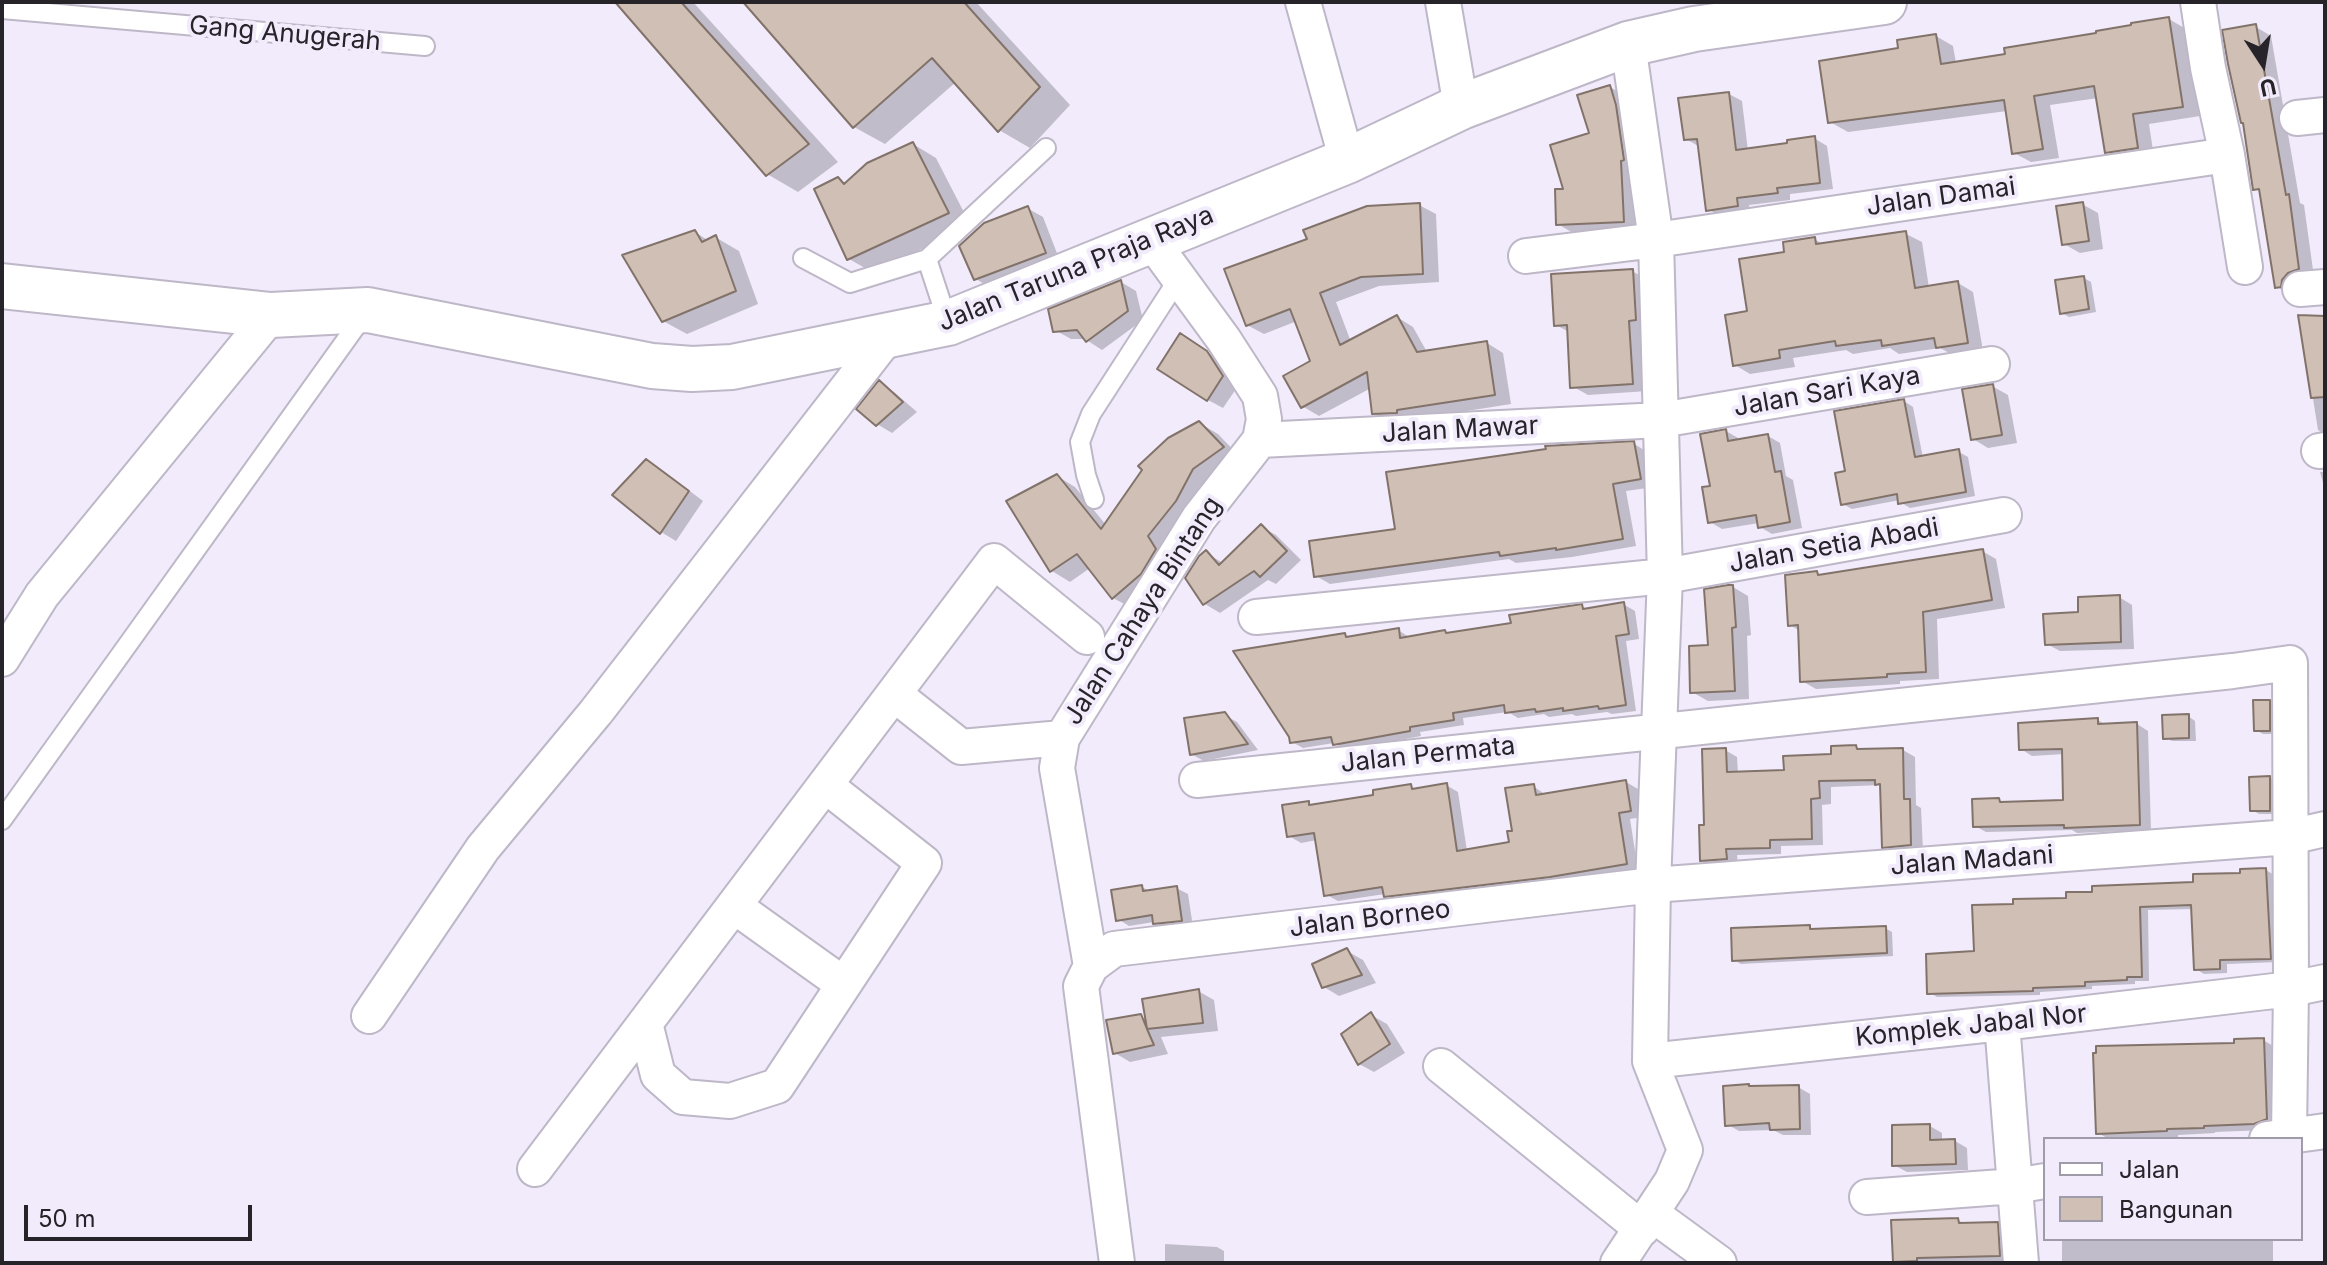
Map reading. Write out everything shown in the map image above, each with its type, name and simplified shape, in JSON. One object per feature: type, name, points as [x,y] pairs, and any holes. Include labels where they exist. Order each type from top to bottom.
[{"type":"street","points":[[1303,2],[1347,161]]},
{"type":"street","points":[[1443,2],[1461,107]]},
{"type":"street","name":"Jalan Taruna Praja Raya","points":[[4,293],[271,315],[368,310],[652,366],[692,369],[732,367],[948,323],[1347,161],[1461,107],[1693,16],[1884,2]]},
{"type":"street","points":[[2198,2],[2245,267]]},
{"type":"street","points":[[1618,1263],[1672,1181],[1685,1150],[1650,1061],[1653,885],[1665,576],[1656,240],[1628,44]]},
{"type":"street","name":"Jalan Damai","points":[[1526,256],[1656,240],[2227,155]]},
{"type":"street","points":[[1151,240],[1224,340],[1260,396],[1264,419],[1260,440]]},
{"type":"street","points":[[2,659],[42,595],[271,315]]},
{"type":"street","points":[[369,1016],[483,848],[596,712],[887,337]]},
{"type":"street","name":"Jalan Sari Kaya","points":[[1661,420],[1992,364]]},
{"type":"street","name":"Jalan Mawar","points":[[1260,440],[1661,420]]},
{"type":"street","name":"Jalan Cahaya Bintang","points":[[1117,1263],[1081,986],[1091,966],[1057,768],[1062,738],[1199,518],[1260,440]]},
{"type":"street","name":"Jalan Setia Abadi","points":[[1256,617],[1665,576],[2004,515]]},
{"type":"street","points":[[535,1169],[994,561],[1087,637]]},
{"type":"street","name":"Jalan Permata","points":[[1197,780],[2290,663],[2290,837]]},
{"type":"street","points":[[894,694],[961,747],[1062,738]]},
{"type":"street","points":[[645,1023],[658,1075],[683,1097],[730,1101],[777,1086],[924,863],[825,785]]},
{"type":"street","name":"Jalan Madani","points":[[1653,885],[2290,837],[2325,829]]},
{"type":"street","points":[[2290,837],[2291,989],[2278,1137],[2325,1131]]},
{"type":"street","name":"Jalan Borneo","points":[[1091,966],[1114,949],[1653,885]]},
{"type":"street","points":[[734,906],[843,984]]},
{"type":"street","name":"Komplek Jabal Nor","points":[[1650,1061],[2002,1023],[2291,989],[2325,982]]},
{"type":"street","points":[[2002,1023],[2030,1184],[2021,1263]]},
{"type":"street","points":[[1441,1066],[1647,1222],[1719,1263]]},
{"type":"street","points":[[1867,1197],[2030,1184]]},
{"type":"lane","name":"Gang Anugerah","points":[[2,9],[425,46]]},
{"type":"lane","points":[[803,258],[850,283],[927,259],[1046,148]]},
{"type":"lane","points":[[927,259],[948,323]]},
{"type":"lane","points":[[1094,499],[1080,442],[1091,414],[1179,278]]},
{"type":"lane","points":[[2,820],[368,310]]},
{"type":"building","points":[[615,2],[681,2],[809,144],[766,176]]},
{"type":"building","points":[[743,2],[964,2],[1040,87],[998,132],[932,58],[853,128]]},
{"type":"building","points":[[2169,17],[2183,107],[2133,114],[2138,148],[2105,153],[2094,86],[2034,96],[2043,149],[2012,154],[2004,100],[1828,123],[1819,61],[1898,48],[1897,40],[1936,34],[1941,64],[2005,54],[2004,48]]},
{"type":"building","points":[[2256,24],[2286,195],[2289,194],[2299,269],[2288,273],[2281,287],[2275,288],[2259,189],[2253,190],[2243,123],[2222,30]]},
{"type":"building","points":[[1610,85],[1624,160],[1621,161],[1624,222],[1556,225],[1555,189],[1563,189],[1550,145],[1589,133],[1577,95]]},
{"type":"building","points":[[1729,92],[1736,150],[1815,136],[1820,183],[1777,188],[1778,193],[1737,198],[1738,206],[1706,211],[1697,139],[1684,140],[1678,98]]},
{"type":"building","points":[[913,142],[949,213],[847,260],[814,189],[838,177],[844,184],[867,163]]},
{"type":"building","points":[[2083,202],[2089,241],[2062,245],[2056,206]]},
{"type":"building","points":[[1420,203],[1423,274],[1361,277],[1320,293],[1340,345],[1397,315],[1417,352],[1487,341],[1495,395],[1397,410],[1397,413],[1372,414],[1367,372],[1301,408],[1283,376],[1310,361],[1290,309],[1246,326],[1224,269],[1307,239],[1303,230],[1367,206]]},
{"type":"building","points":[[1028,206],[1046,253],[974,280],[959,246],[984,223]]},
{"type":"building","points":[[695,230],[702,242],[716,235],[736,291],[662,322],[622,255]]},
{"type":"building","points":[[1906,231],[1915,288],[1958,281],[1968,343],[1936,348],[1934,338],[1882,346],[1881,340],[1836,346],[1835,341],[1779,350],[1780,358],[1733,366],[1725,315],[1747,311],[1739,259],[1784,252],[1783,242],[1815,237],[1816,244]]},
{"type":"building","points":[[1633,269],[1636,320],[1629,321],[1633,384],[1570,388],[1567,325],[1554,326],[1551,274]]},
{"type":"building","points":[[2084,276],[2089,309],[2060,314],[2055,280]]},
{"type":"building","points":[[1121,280],[1128,311],[1086,342],[1077,330],[1053,332],[1048,309]]},
{"type":"building","points":[[2298,315],[2325,316],[2325,397],[2311,398]]},
{"type":"building","points":[[1180,333],[1207,351],[1223,376],[1207,401],[1157,369]]},
{"type":"building","points":[[879,380],[903,402],[876,426],[856,409]]},
{"type":"building","points":[[1993,384],[2002,435],[1971,440],[1962,389]]},
{"type":"building","points":[[1904,399],[1915,457],[1959,449],[1966,492],[1898,504],[1897,494],[1841,505],[1835,473],[1845,471],[1834,411]]},
{"type":"building","points":[[1199,421],[1224,447],[1193,469],[1176,501],[1148,536],[1156,549],[1141,574],[1112,599],[1077,554],[1050,572],[1006,501],[1057,474],[1101,529],[1142,470],[1138,466],[1168,438]]},
{"type":"building","points":[[1726,429],[1728,441],[1768,434],[1775,472],[1781,471],[1790,522],[1758,528],[1756,515],[1708,523],[1702,487],[1710,486],[1700,434]]},
{"type":"building","points":[[1634,441],[1641,479],[1613,484],[1623,539],[1556,550],[1500,556],[1499,552],[1314,577],[1309,541],[1395,529],[1386,472],[1546,449],[1545,446]]},
{"type":"building","points":[[646,459],[689,491],[660,534],[612,495]]},
{"type":"building","points":[[1261,524],[1287,551],[1260,577],[1254,571],[1203,605],[1185,578],[1199,556],[1206,550],[1219,565]]},
{"type":"building","points":[[1983,549],[1992,600],[1923,612],[1926,672],[1800,682],[1798,625],[1788,626],[1785,575],[1817,571],[1818,575]]},
{"type":"building","points":[[1733,585],[1736,627],[1732,628],[1735,691],[1690,693],[1689,646],[1708,645],[1704,589]]},
{"type":"building","points":[[2120,595],[2121,642],[2045,645],[2043,614],[2078,612],[2078,597]]},
{"type":"building","points":[[1624,602],[1629,634],[1616,636],[1626,705],[1505,713],[1504,705],[1453,713],[1454,720],[1410,727],[1410,731],[1333,745],[1331,737],[1290,743],[1233,651],[1345,633],[1346,637],[1399,628],[1400,638],[1445,630],[1446,633],[1511,623],[1509,615],[1582,604],[1583,609]]},
{"type":"building","points":[[2253,700],[2270,700],[2270,731],[2254,731]]},
{"type":"building","points":[[1225,712],[1248,744],[1190,755],[1184,718]]},
{"type":"building","points":[[2189,714],[2189,738],[2163,739],[2162,715]]},
{"type":"building","points":[[2098,718],[2098,724],[2137,722],[2140,825],[1973,827],[1972,799],[1999,798],[2000,802],[2063,800],[2062,749],[2019,750],[2018,723]]},
{"type":"building","points":[[1856,745],[1857,749],[1903,748],[1904,799],[1910,799],[1911,845],[1882,848],[1880,784],[1875,785],[1875,780],[1819,781],[1820,798],[1811,799],[1812,839],[1770,840],[1770,848],[1726,849],[1727,859],[1700,861],[1699,825],[1704,825],[1702,749],[1726,748],[1727,772],[1784,770],[1783,756],[1831,754],[1831,746]]},
{"type":"building","points":[[2270,776],[2270,811],[2250,811],[2249,777]]},
{"type":"building","points":[[1626,780],[1631,811],[1619,813],[1627,864],[1550,877],[1384,897],[1382,887],[1324,896],[1314,833],[1287,837],[1282,805],[1309,801],[1309,805],[1373,795],[1373,790],[1411,784],[1412,789],[1447,783],[1457,851],[1509,842],[1507,831],[1512,831],[1505,788],[1534,784],[1536,795]]},
{"type":"building","points":[[2266,868],[2271,959],[2220,960],[2220,969],[2194,970],[2191,905],[2140,907],[2142,977],[2085,982],[2085,986],[2033,988],[2033,991],[1927,994],[1926,954],[1974,951],[1972,905],[2013,904],[2013,899],[2066,898],[2066,892],[2092,892],[2092,886],[2193,882],[2193,874],[2240,873],[2240,869]]},
{"type":"building","points":[[1142,885],[1143,891],[1177,886],[1182,921],[1153,924],[1152,915],[1116,921],[1111,890]]},
{"type":"building","points":[[1810,925],[1810,929],[1886,926],[1887,953],[1732,961],[1731,928]]},
{"type":"building","points":[[1347,948],[1362,975],[1322,988],[1312,964]]},
{"type":"building","points":[[1199,989],[1203,1023],[1147,1029],[1142,999]]},
{"type":"building","points":[[1371,1012],[1390,1044],[1358,1065],[1341,1034]]},
{"type":"building","points":[[1141,1014],[1154,1045],[1113,1054],[1106,1020]]},
{"type":"building","points":[[2264,1038],[2267,1119],[2254,1124],[2096,1134],[2093,1053],[2096,1053],[2096,1046],[2234,1043],[2234,1039]]},
{"type":"building","points":[[1799,1085],[1800,1129],[1770,1130],[1769,1123],[1725,1126],[1723,1086]]},
{"type":"building","points":[[1930,1124],[1930,1140],[1955,1139],[1956,1164],[1892,1166],[1892,1125]]},
{"type":"building","points":[[1958,1218],[1959,1223],[1998,1222],[2000,1256],[1917,1258],[1917,1261],[1893,1262],[1891,1220]]}]
